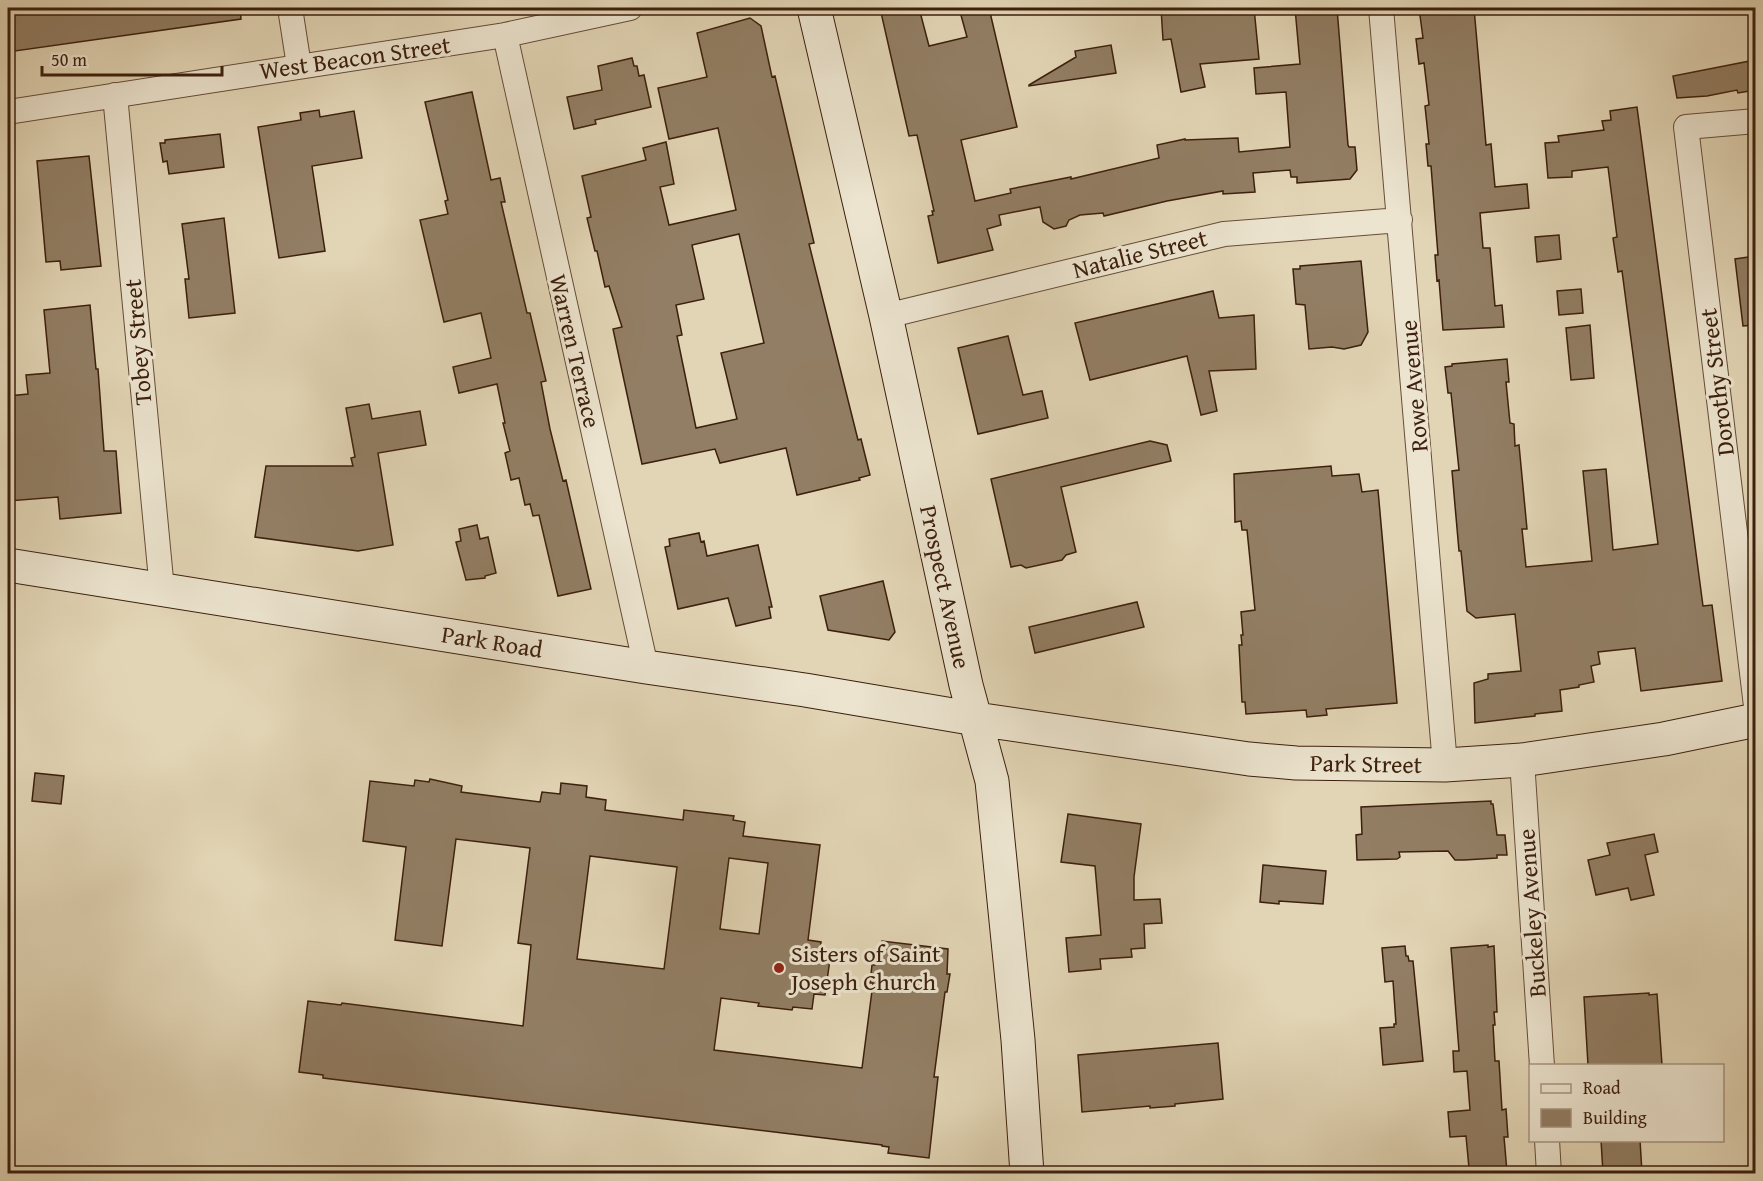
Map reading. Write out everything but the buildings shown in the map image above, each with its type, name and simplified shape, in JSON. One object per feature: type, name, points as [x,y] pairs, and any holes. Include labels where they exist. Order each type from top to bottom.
[{"type":"main road","name":"Prospect Avenue","points":[[814,8],[886,316],[966,684],[993,792],[1018,1040],[1027,1173]]},
{"type":"main road","name":"Park Road","points":[[8,565],[976,719]]},
{"type":"main road","name":"Park Street","points":[[976,719],[1249,759],[1346,765],[1445,765],[1522,760],[1654,741],[1755,720]]},
{"type":"street","points":[[290,8],[299,66]]},
{"type":"street","name":"West Beacon Street","points":[[8,112],[505,36],[630,8]]},
{"type":"street","name":"Rowe Avenue","points":[[1382,8],[1445,765]]},
{"type":"street","name":"Warren Terrace","points":[[505,36],[646,667]]},
{"type":"street","name":"Tobey Street","points":[[115,95],[162,590]]},
{"type":"street","name":"Dorothy Street","points":[[1755,121],[1686,127],[1755,706]]},
{"type":"street","name":"Natalie Street","points":[[886,316],[1224,234],[1400,220]]},
{"type":"street","name":"Buckeley Avenue","points":[[1522,760],[1542,1064]]},
{"type":"street","points":[[1547,1142],[1550,1173]]},
{"type":"place","name":"Sisters of Saint Joseph Church","points":[[779,968]]}]
